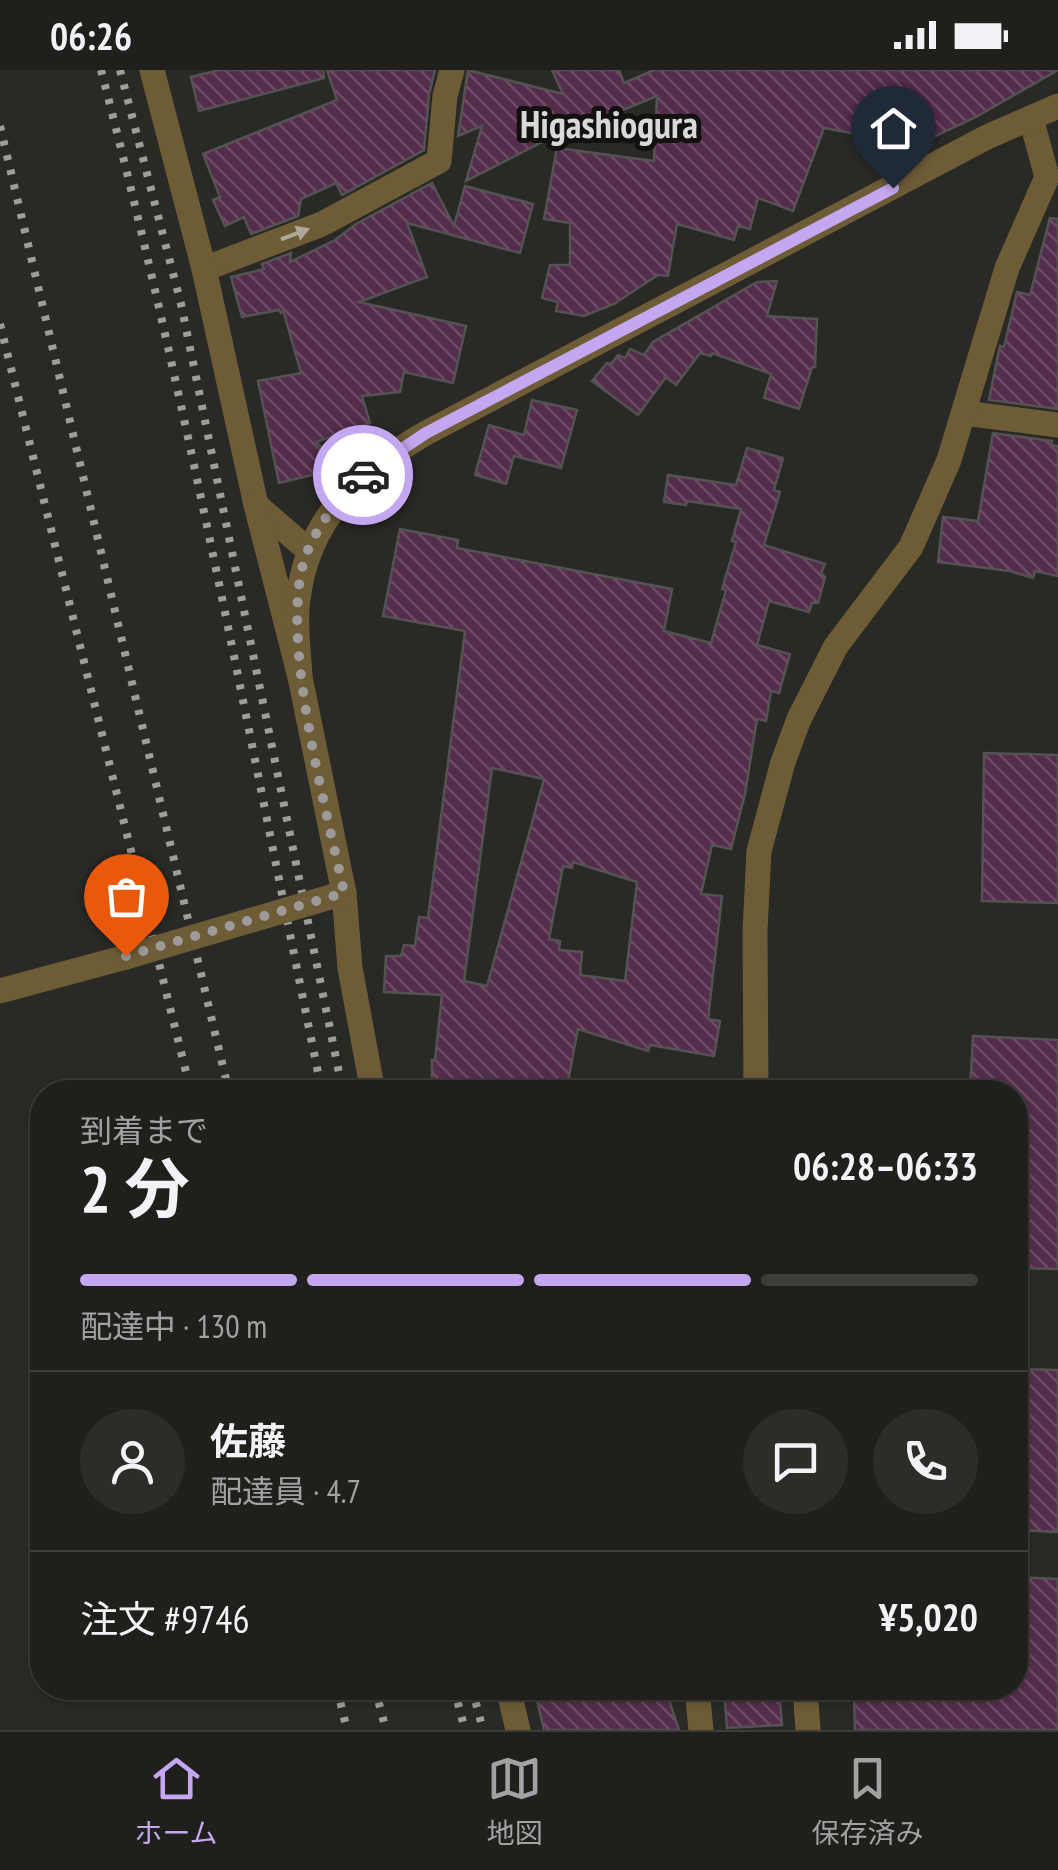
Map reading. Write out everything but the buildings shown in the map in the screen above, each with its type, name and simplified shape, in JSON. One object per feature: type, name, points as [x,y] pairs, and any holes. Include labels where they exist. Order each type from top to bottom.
[{"type":"street","points":[[152,70],[204,269],[256,505],[300,677],[344,893],[350,968],[371,1080]]},
{"type":"street","points":[[204,269],[322,224],[439,161],[445,96],[452,70]]},
{"type":"street","points":[[300,677],[297,602],[308,550],[339,500],[399,449],[970,146],[1058,106]]},
{"type":"street","points":[[756,1080],[760,850],[784,762],[799,719],[836,646],[911,547],[950,460],[1007,268],[1053,178],[1031,118]]},
{"type":"street","points":[[964,412],[1058,425]]},
{"type":"street","points":[[256,505],[308,550]]},
{"type":"street","points":[[0,991],[344,893]]},
{"type":"street","points":[[511,1700],[518,1730]]},
{"type":"street","points":[[699,1700],[701,1730]]},
{"type":"street","points":[[807,1700],[808,1730]]},
{"type":"railway","points":[[101,70],[191,452],[320,1080]]},
{"type":"railway","points":[[120,70],[181,304],[341,1080]]},
{"type":"railway","points":[[0,126],[226,1080]]},
{"type":"railway","points":[[0,324],[188,1080]]},
{"type":"railway","points":[[340,1700],[347,1730]]},
{"type":"railway","points":[[378,1700],[386,1730]]},
{"type":"railway","points":[[457,1700],[465,1730]]},
{"type":"railway","points":[[475,1700],[483,1730]]},
{"type":"way so far","points":[[126,956],[344,893],[300,677],[297,602],[308,550],[339,500],[363,475]]},
{"type":"district","name":"Higashiogura","points":[[609,123]]},
{"type":"route","points":[[363,475],[426,433],[893,188]]}]
